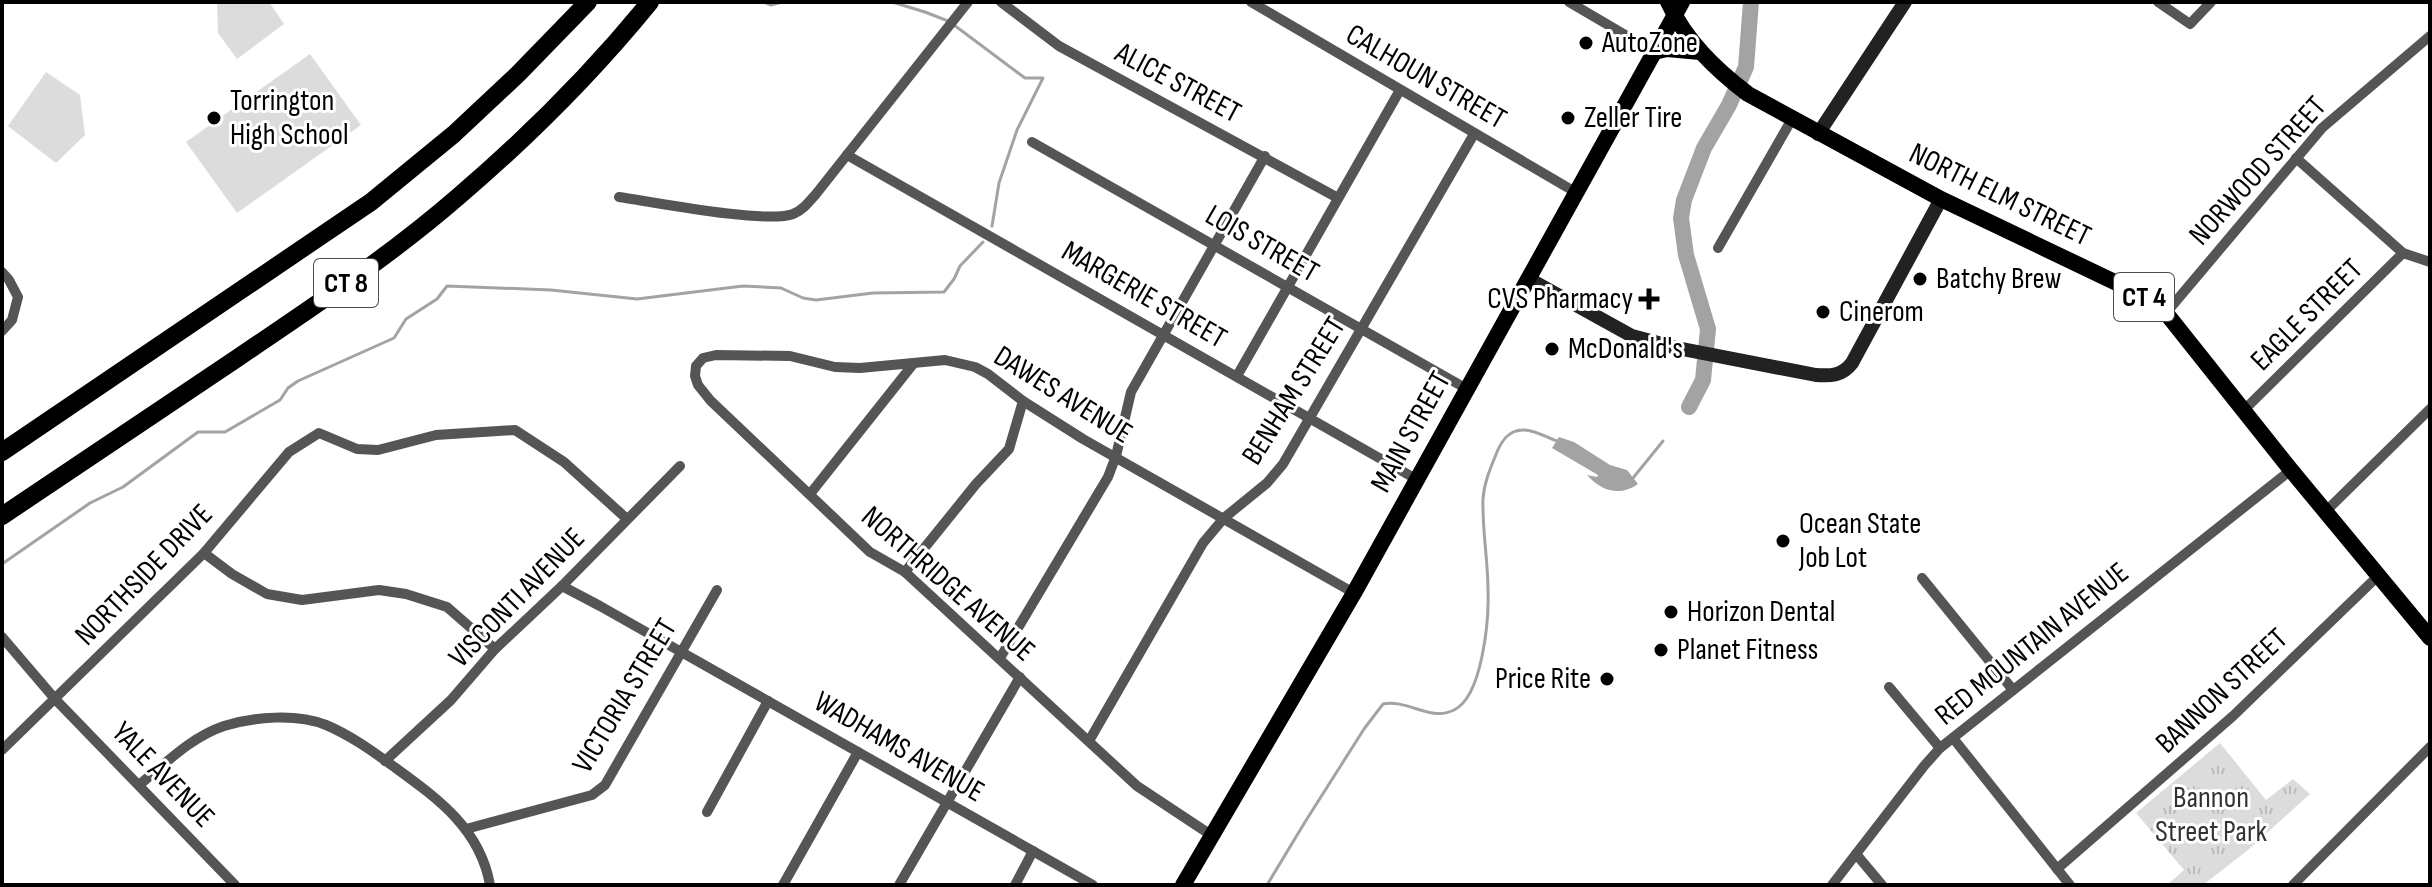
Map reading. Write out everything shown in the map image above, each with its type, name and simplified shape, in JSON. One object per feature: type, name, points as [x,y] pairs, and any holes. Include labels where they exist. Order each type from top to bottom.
[{"type":"highway","name":"CT 8","points":[[2,452],[371,202],[454,134],[588,2]]},
{"type":"highway","name":"CT 8","points":[[2,516],[323,300],[393,249],[516,145],[574,88],[650,2]]},
{"type":"main road","points":[[1818,134],[1905,2]]},
{"type":"main road","name":"NORTH ELM STREET","points":[[1675,6],[1700,52],[1748,94],[1941,199],[2123,286],[2166,313],[2430,638]]},
{"type":"main road","name":"MAIN STREET","points":[[1183,885],[1354,593],[1577,193],[1654,52],[1675,6]]},
{"type":"main road","points":[[1654,52],[1682,48],[1700,52]]},
{"type":"main road","points":[[1529,279],[1632,336],[1816,375],[1841,373],[1854,359],[1941,199]]},
{"type":"street","points":[[619,197],[737,214],[779,217],[793,214],[803,208],[847,155],[968,2]]},
{"type":"street","name":"ALICE STREET","points":[[1001,2],[1059,46],[1338,198]]},
{"type":"street","name":"CALHOUN STREET","points":[[1251,2],[1577,193]]},
{"type":"street","points":[[1569,2],[1627,36]]},
{"type":"street","points":[[2158,2],[2190,24],[2211,2]]},
{"type":"street","name":"NORWOOD STREET","points":[[2166,313],[2322,128],[2430,36]]},
{"type":"street","points":[[1237,376],[1400,90]]},
{"type":"street","points":[[1718,248],[1792,119]]},
{"type":"street","name":"BENHAM STREET","points":[[1089,741],[1203,543],[1224,518],[1267,483],[1283,464],[1474,134]]},
{"type":"street","name":"LOIS STREET","points":[[1032,142],[1467,389]]},
{"type":"street","name":"MARGERIE STREET","points":[[847,155],[1416,479]]},
{"type":"street","points":[[1000,658],[1108,477],[1131,392],[1265,156]]},
{"type":"street","points":[[2296,158],[2403,253],[2430,262]]},
{"type":"street","name":"EAGLE STREET","points":[[2244,410],[2403,253]]},
{"type":"street","points":[[2,272],[18,297],[12,320],[2,331]]},
{"type":"street","name":"DAWES AVENUE","points":[[716,355],[790,356],[835,367],[860,368],[945,360],[975,367],[1083,439],[1354,593]]},
{"type":"street","name":"NORTHRIDGE AVENUE","points":[[716,355],[703,358],[696,366],[698,385],[710,400],[870,552],[905,572],[1137,786],[1211,835]]},
{"type":"street","points":[[810,494],[914,363]]},
{"type":"street","points":[[905,572],[976,484],[1009,449],[1023,401]]},
{"type":"street","points":[[2326,511],[2430,409]]},
{"type":"street","name":"NORTHSIDE DRIVE","points":[[2,750],[204,553],[289,452],[319,433],[357,449],[378,450],[436,435],[515,430],[564,462],[627,519]]},
{"type":"street","name":"VISCONTI AVENUE","points":[[385,761],[451,700],[495,649],[680,466]]},
{"type":"street","name":"RED MOUNTAIN AVENUE","points":[[1832,885],[1940,748],[2291,470]]},
{"type":"street","points":[[204,553],[267,594],[302,600],[379,590],[406,594],[447,607],[495,649]]},
{"type":"street","name":"BANNON STREET","points":[[2057,869],[2233,716],[2379,575]]},
{"type":"street","points":[[1922,578],[2013,690]]},
{"type":"street","name":"WADHAMS AVENUE","points":[[562,586],[1093,885]]},
{"type":"street","name":"VICTORIA STREET","points":[[466,829],[592,795],[605,785],[717,590]]},
{"type":"street","name":"YALE AVENUE","points":[[2,637],[55,699],[235,885]]},
{"type":"street","points":[[899,885],[1020,677]]},
{"type":"street","points":[[1889,687],[1940,748]]},
{"type":"street","points":[[707,812],[768,701]]},
{"type":"street","points":[[139,785],[187,745],[222,727],[258,719],[293,719],[324,724],[353,739],[439,800],[466,829],[486,864],[490,885]]},
{"type":"street","points":[[1953,738],[2070,885]]},
{"type":"street","points":[[2293,885],[2430,747]]},
{"type":"street","points":[[783,885],[858,752]]},
{"type":"street","points":[[1015,885],[1033,851]]},
{"type":"street","points":[[1856,854],[1882,885]]},
{"type":"green space","points":[[217,2],[269,2],[284,24],[237,59],[218,33]]},
{"type":"green space","points":[[310,54],[361,125],[237,213],[186,142]]},
{"type":"green space","points":[[46,72],[80,95],[85,135],[56,163],[8,126]]},
{"type":"green space","name":"Bannon Street Park","points":[[2220,743],[2266,800],[2293,779],[2310,794],[2248,850],[2203,885],[2167,885],[2184,870],[2136,813]]},
{"type":"shaded area","points":[[1559,437],[1574,442],[1610,465],[1627,470],[1638,484],[1618,491],[1598,485],[1587,475],[1598,475],[1552,448]]},
{"type":"waterway","points":[[764,2],[771,5],[782,2]]},
{"type":"waterway","points":[[892,2],[948,21]]},
{"type":"waterway","points":[[1689,407],[1703,380],[1708,329],[1686,255],[1681,218],[1684,200],[1704,148],[1729,105],[1746,67],[1751,2]]},
{"type":"waterway","points":[[954,25],[1025,78],[1043,78],[1017,130],[999,183],[992,226]]},
{"type":"waterway","points":[[2,564],[90,503],[123,487],[198,432],[225,432],[280,400],[288,388],[298,381],[394,338],[406,319],[437,299],[447,286],[551,290],[637,299],[743,286],[781,288],[816,300],[873,293],[944,292],[960,266],[983,242]]},
{"type":"waterway","points":[[1267,885],[1364,729],[1383,704],[1445,713],[1464,702],[1478,673],[1487,619],[1483,499],[1488,475],[1501,444],[1514,432],[1531,431],[1557,441]]},
{"type":"waterway","points":[[1630,478],[1663,441]]},
{"type":"place","name":"AutoZone","points":[[1586,43]]},
{"type":"place","name":"Torrington High School","points":[[214,118]]},
{"type":"place","name":"Zeller Tire","points":[[1568,118]]},
{"type":"place","name":"Batchy Brew","points":[[1920,279]]},
{"type":"place","name":"CVS Pharmacy","points":[[1649,299]]},
{"type":"place","name":"Cinerom","points":[[1823,312]]},
{"type":"place","name":"McDonald's","points":[[1552,349]]},
{"type":"place","name":"Ocean State Job Lot","points":[[1783,541]]},
{"type":"place","name":"Horizon Dental","points":[[1671,612]]},
{"type":"place","name":"Planet Fitness","points":[[1661,650]]},
{"type":"place","name":"Price Rite","points":[[1607,679]]}]
